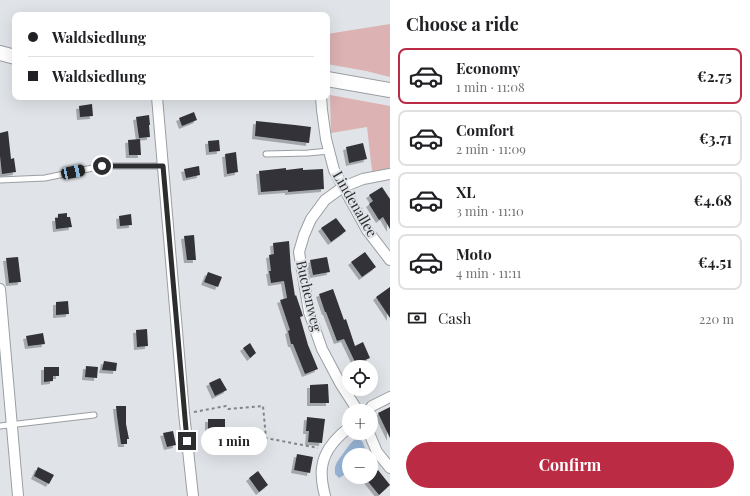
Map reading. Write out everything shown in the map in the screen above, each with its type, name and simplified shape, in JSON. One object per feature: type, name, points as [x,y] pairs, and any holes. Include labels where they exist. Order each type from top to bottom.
[{"type":"street","points":[[0,53],[12,56]]},
{"type":"street","points":[[330,80],[390,90]]},
{"type":"street","points":[[157,100],[184,413],[193,496]]},
{"type":"street","name":"Lindenallee","points":[[321,100],[326,139],[334,170],[367,230],[390,260]]},
{"type":"street","name":"Buchenweg","points":[[354,404],[340,383],[322,349],[309,312],[299,252],[311,219],[325,200],[343,187],[363,179],[390,174]]},
{"type":"street","points":[[0,289],[18,496]]},
{"type":"street","points":[[376,404],[390,397]]},
{"type":"street","points":[[325,496],[321,482],[322,464],[327,450],[342,432]]},
{"type":"street","points":[[372,440],[377,452],[390,468]]},
{"type":"lane","points":[[266,154],[329,151]]},
{"type":"lane","points":[[0,180],[45,178],[102,166],[163,166]]},
{"type":"lane","points":[[0,426],[94,415]]},
{"type":"path","points":[[184,413],[226,406],[228,409],[263,406],[266,438],[327,450]]},
{"type":"shaded area","points":[[390,24],[390,77],[330,65],[330,34]]},
{"type":"shaded area","points":[[330,95],[390,106],[390,169],[372,171],[367,127],[331,133]]},
{"type":"water","points":[[354,440],[360,440],[365,448],[347,448]]},
{"type":"water","points":[[342,455],[342,476],[339,478],[335,474],[337,462]]},
{"type":"building","points":[[92,104],[93,116],[80,117],[79,106]]},
{"type":"building","points":[[194,112],[197,120],[182,126],[179,118]]},
{"type":"building","points":[[149,115],[150,137],[139,138],[136,117]]},
{"type":"building","points":[[256,121],[311,127],[309,143],[255,136]]},
{"type":"building","points":[[8,131],[11,159],[14,158],[16,172],[2,174],[0,133]]},
{"type":"building","points":[[140,139],[141,155],[129,155],[128,140]]},
{"type":"building","points":[[219,140],[220,151],[209,152],[208,141]]},
{"type":"building","points":[[363,143],[367,159],[349,163],[346,147]]},
{"type":"building","points":[[236,152],[238,172],[227,174],[225,154]]},
{"type":"building","points":[[199,166],[200,175],[186,178],[184,169]]},
{"type":"building","points":[[286,168],[286,170],[303,168],[303,170],[323,169],[324,189],[288,192],[288,190],[261,192],[259,171]]},
{"type":"building","points":[[382,187],[390,199],[390,229],[383,217],[379,220],[369,204],[373,201],[369,195]]},
{"type":"building","points":[[67,213],[67,217],[70,217],[72,227],[56,229],[55,218],[58,218],[58,214]]},
{"type":"building","points":[[131,214],[132,225],[120,226],[119,216]]},
{"type":"building","points":[[336,218],[346,231],[331,242],[321,228]]},
{"type":"building","points":[[194,235],[196,260],[187,260],[184,236]]},
{"type":"building","points":[[289,241],[295,296],[296,295],[303,316],[300,317],[308,345],[318,369],[305,374],[293,344],[291,344],[288,331],[290,330],[280,300],[287,298],[284,281],[271,283],[269,271],[271,271],[269,255],[274,254],[273,243]]},
{"type":"building","points":[[365,252],[376,267],[362,277],[351,262]]},
{"type":"building","points":[[18,257],[21,282],[9,283],[6,258]]},
{"type":"building","points":[[327,257],[330,272],[313,275],[310,260]]},
{"type":"building","points":[[208,272],[222,277],[218,287],[204,282]]},
{"type":"building","points":[[390,287],[390,318],[376,297]]},
{"type":"building","points":[[333,289],[344,320],[346,319],[355,346],[363,342],[370,358],[365,360],[354,360],[344,339],[337,341],[319,294]]},
{"type":"building","points":[[68,301],[69,314],[56,315],[56,302]]},
{"type":"building","points":[[147,329],[148,346],[137,347],[136,330]]},
{"type":"building","points":[[43,333],[45,344],[28,346],[26,336]]},
{"type":"building","points":[[250,343],[256,353],[250,358],[243,348]]},
{"type":"building","points":[[104,361],[117,363],[116,371],[102,370]]},
{"type":"building","points":[[86,366],[98,367],[97,378],[85,377]]},
{"type":"building","points":[[44,367],[59,367],[59,376],[53,376],[53,381],[44,382]]},
{"type":"building","points":[[220,378],[227,390],[215,396],[209,383]]},
{"type":"building","points":[[328,384],[329,403],[310,403],[310,385]]},
{"type":"building","points":[[116,406],[126,406],[126,424],[129,439],[127,439],[127,444],[121,444]]},
{"type":"building","points":[[390,407],[390,438],[378,413]]},
{"type":"building","points":[[307,417],[325,419],[322,443],[308,442],[309,431],[306,431]]},
{"type":"building","points":[[208,419],[225,419],[225,428],[208,429]]},
{"type":"building","points":[[173,431],[176,445],[167,447],[163,433]]},
{"type":"building","points":[[297,454],[313,457],[310,473],[294,470]]},
{"type":"building","points":[[38,467],[54,475],[49,484],[34,476]]},
{"type":"building","points":[[378,470],[390,485],[379,495],[370,484],[378,484]]},
{"type":"building","points":[[258,471],[268,485],[259,492],[249,478]]},
{"type":"route","points":[[102,166],[163,166],[187,441]]}]
